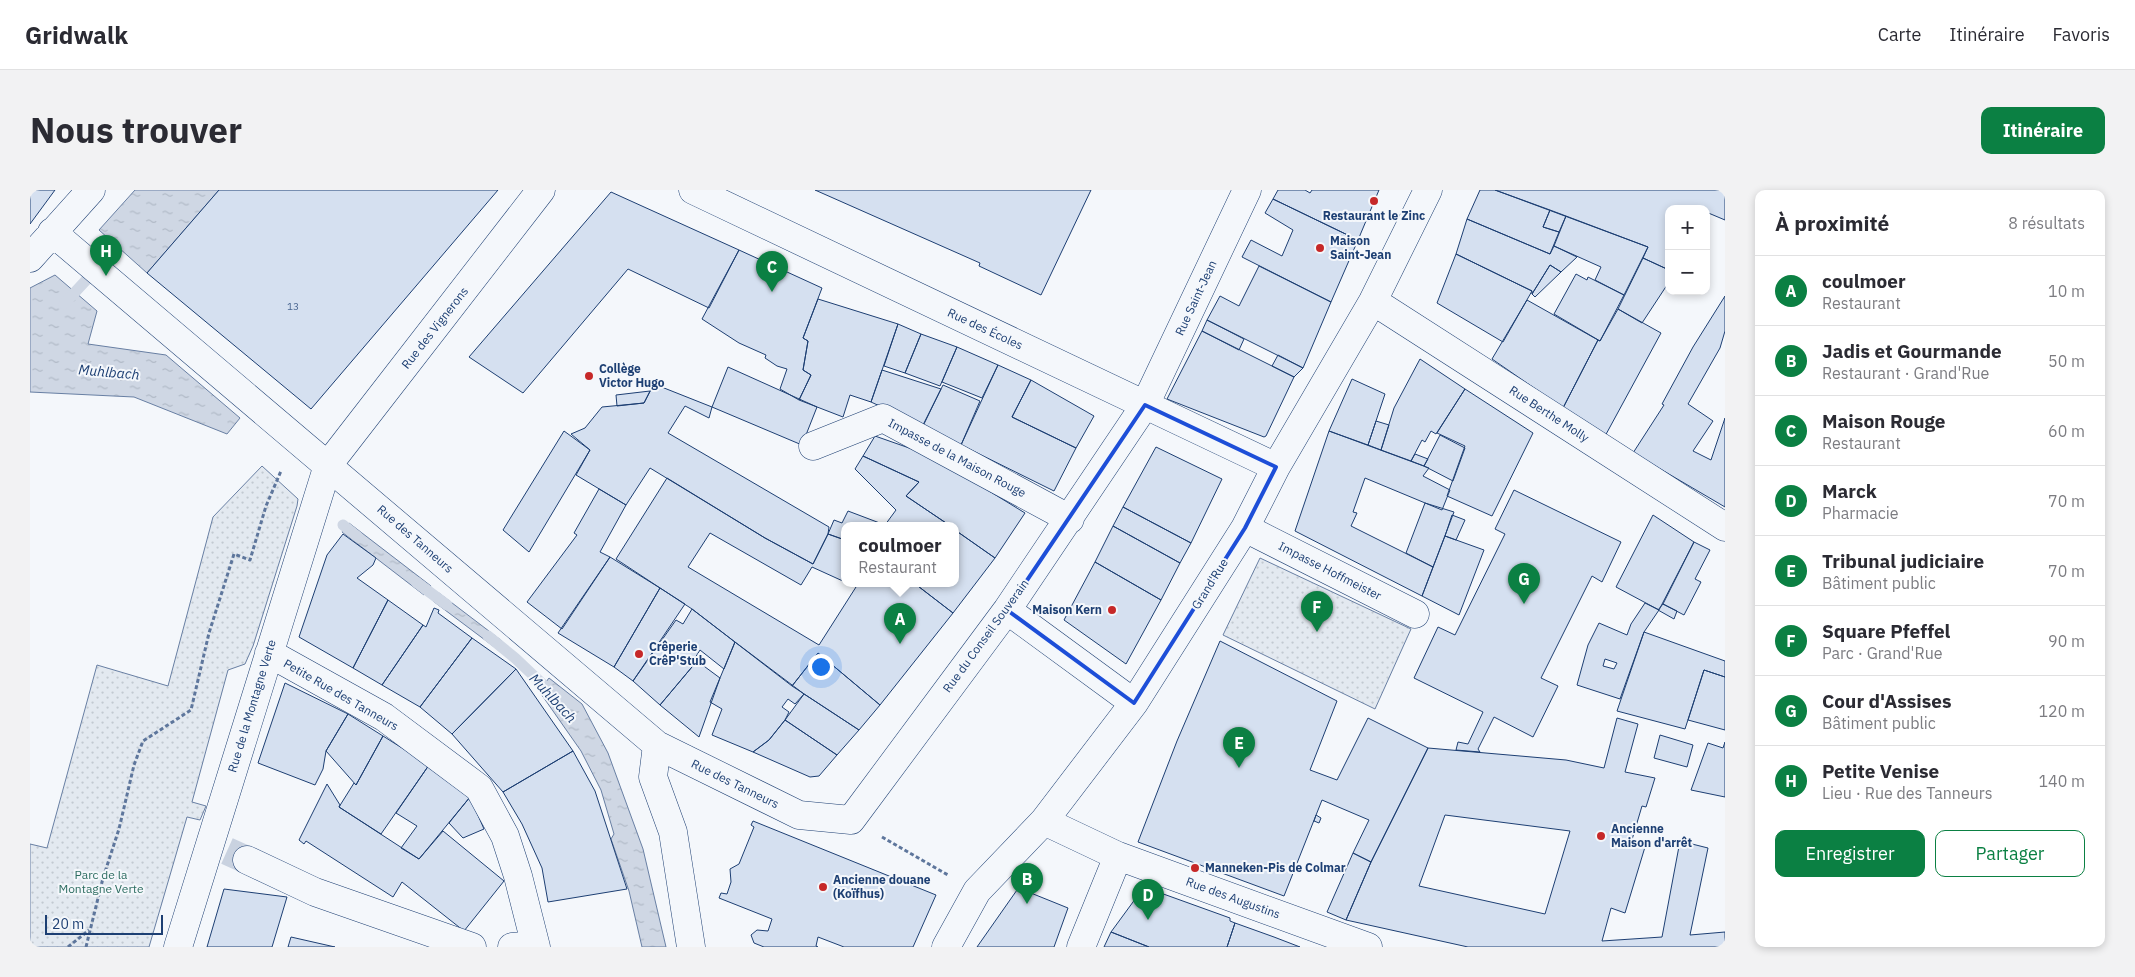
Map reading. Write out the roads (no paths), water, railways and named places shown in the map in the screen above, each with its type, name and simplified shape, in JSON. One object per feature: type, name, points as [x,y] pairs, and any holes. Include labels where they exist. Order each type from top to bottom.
[{"type":"street","points":[[30,258],[60,239],[91,190]]},
{"type":"street","name":"Rue des Vignerons","points":[[328,465],[541,190]]},
{"type":"street","name":"Rue des Écoles","points":[[693,190],[1276,467]]},
{"type":"street","name":"Rue Saint-Jean","points":[[1145,405],[1247,190]]},
{"type":"street","name":"Grand'Rue","points":[[946,947],[977,891],[1044,821],[1134,703],[1245,528],[1276,467],[1373,301],[1428,190]]},
{"type":"street","name":"Rue des Tanneurs","points":[[60,239],[657,745],[799,815]]},
{"type":"street","name":"Rue Berthe Molly","points":[[1373,301],[1725,527]]},
{"type":"street","name":"Rue du Conseil Souverain","points":[[799,815],[851,820],[1007,610],[1145,405]]},
{"type":"street","name":"Impasse de la Maison Rouge","points":[[813,446],[883,418],[1070,519]]},
{"type":"street","name":"Rue de la Montagne Verte","points":[[178,947],[228,851],[269,653],[328,465]]},
{"type":"street","name":"Impasse Hoffmeister","points":[[1245,528],[1415,614]]},
{"type":"street","points":[[1007,610],[1134,703]]},
{"type":"street","name":"Petite Rue des Tanneurs","points":[[269,653],[384,717],[479,788],[505,836],[518,876],[528,946]]},
{"type":"street","points":[[657,745],[654,777],[673,832],[691,947]]},
{"type":"street","name":"Rue des Augustins","points":[[1044,821],[1118,856],[1368,947]]},
{"type":"street","points":[[228,851],[315,892],[472,947]]},
{"type":"street","points":[[1081,947],[1118,856]]},
{"type":"water","points":[[135,190],[219,190],[147,273],[99,230]]},
{"type":"water","points":[[55,275],[97,311],[88,344],[166,355],[240,418],[227,434],[134,397],[30,392],[30,288]]},
{"type":"water","points":[[349,523],[431,586],[424,595],[342,532]]},
{"type":"water","points":[[439,593],[502,641],[497,649],[433,601]]},
{"type":"water","points":[[549,678],[582,704],[608,753],[643,849],[666,947],[642,947],[629,891],[611,839],[614,834],[601,790],[581,751],[539,691]]},
{"type":"waterway","points":[[64,304],[128,235]]},
{"type":"waterway","name":"Muhlbach","points":[[343,525],[358,537]]},
{"type":"waterway","name":"Muhlbach","points":[[416,582],[447,605]]},
{"type":"waterway","name":"Muhlbach","points":[[488,636],[515,658],[554,695]]},
{"type":"tunnel","points":[[227,851],[247,860]]},
{"type":"place","name":"Restaurant le Zinc","points":[[1374,201]]},
{"type":"place","name":"Maison Saint-Jean","points":[[1320,248]]},
{"type":"place","name":"Petite Venise","points":[[106,276]]},
{"type":"place","name":"Maison Rouge","points":[[772,292]]},
{"type":"place","name":"Collège Victor Hugo","points":[[589,376]]},
{"type":"place","name":"Cour d'Assises","points":[[1524,604]]},
{"type":"place","name":"Maison Kern","points":[[1112,610]]},
{"type":"place","name":"Square Pfeffel","points":[[1317,632]]},
{"type":"place","name":"coulmoer","points":[[900,644]]},
{"type":"place","name":"Crêperie CrêP'Stub","points":[[639,654]]},
{"type":"place","name":"Tribunal judiciaire","points":[[1239,768]]},
{"type":"place","name":"Ancienne Maison d'arrêt","points":[[1601,836]]},
{"type":"place","name":"Manneken-Pis de Colmar","points":[[1195,868]]},
{"type":"place","name":"Ancienne douane (Koïfhus)","points":[[823,887]]},
{"type":"place","name":"Jadis et Gourmande","points":[[1027,904]]},
{"type":"place","name":"Marck","points":[[1148,920]]},
{"type":"park label","name":"Parc de la Montagne Verte","points":[[101,882]]}]
